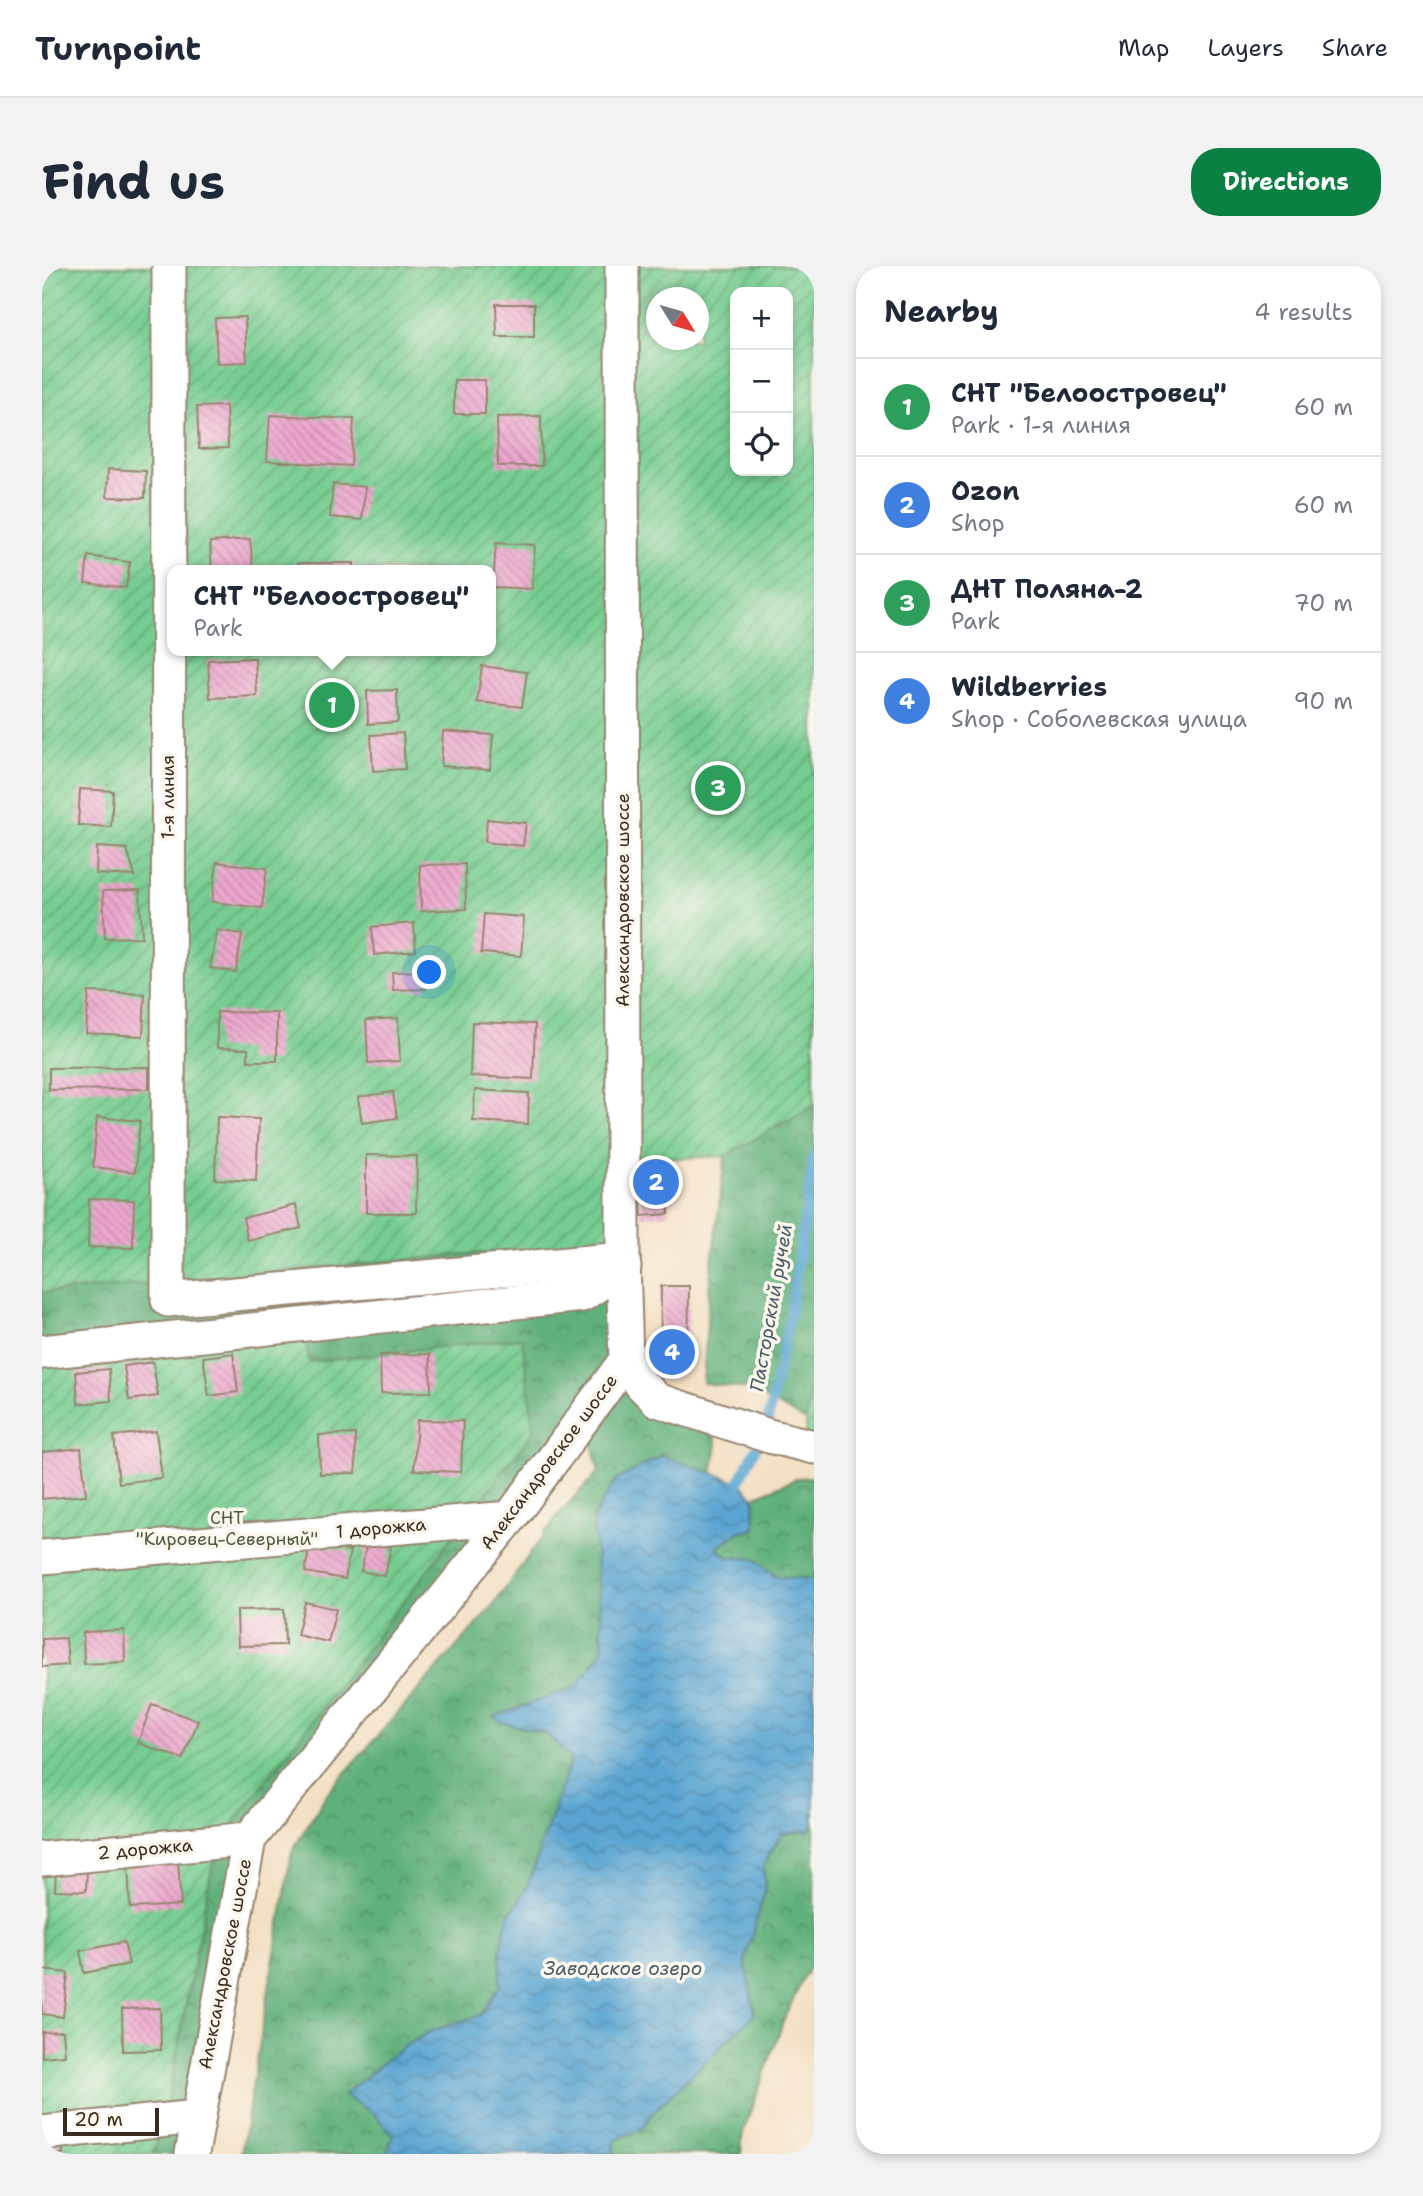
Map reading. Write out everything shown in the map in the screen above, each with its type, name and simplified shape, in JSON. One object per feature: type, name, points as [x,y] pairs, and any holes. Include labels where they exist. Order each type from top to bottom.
[{"type":"street","name":"1-я линия","points":[[169,266],[169,565]]},
{"type":"street","name":"Александровское шоссе","points":[[191,2154],[249,1839],[510,1518],[626,1360],[622,266]]},
{"type":"street","name":"1-я линия","points":[[169,656],[168,1300],[624,1263]]},
{"type":"street","points":[[42,1352],[582,1295],[624,1263]]},
{"type":"street","points":[[626,1360],[641,1384],[657,1400],[748,1430],[814,1447]]},
{"type":"street","name":"1 дорожка","points":[[42,1557],[510,1518]]},
{"type":"street","name":"2 дорожка","points":[[42,1859],[249,1839]]},
{"type":"street","points":[[42,2133],[197,2117]]},
{"type":"green space","points":[[42,266],[814,266],[814,1105],[725,1156],[631,1160],[617,1246],[469,1254],[42,1293]]},
{"type":"green space","points":[[814,1105],[814,1368],[806,1421],[749,1389],[703,1383],[710,1279],[725,1156]]},
{"type":"green space","points":[[617,1246],[621,1357],[256,1830],[192,2154],[153,2154],[169,2093],[212,1868],[235,1821],[312,1719],[522,1338],[309,1362],[304,1325],[42,1352],[42,1293],[469,1254]]},
{"type":"green space","name":"СНТ \"Кировец-Северный\"","points":[[304,1325],[309,1362],[522,1338],[534,1431],[235,1821],[212,1868],[169,2093],[153,2154],[42,2154],[42,1352]]},
{"type":"green space","points":[[814,1368],[814,1446],[806,1445],[806,1421]]},
{"type":"green space","points":[[612,1383],[715,1437],[717,1444],[712,1475],[662,1456],[600,1627],[603,1650],[576,1687],[495,1717],[501,1722],[547,1734],[571,1759],[528,1885],[501,1946],[500,1985],[481,2015],[429,2032],[396,2052],[344,2095],[374,2114],[394,2135],[389,2154],[241,2154],[292,1851],[328,1792],[492,1607],[558,1515],[599,1471],[589,1434]]},
{"type":"green space","points":[[814,1477],[814,1579],[777,1577],[754,1559],[727,1557],[717,1547],[741,1531],[755,1529],[754,1497],[798,1478]]},
{"type":"green space","points":[[814,1824],[814,1957],[786,2014],[743,2132],[741,2154],[613,2154],[615,2140],[642,2129],[653,2112],[755,2014],[745,1961],[765,1890],[763,1867],[781,1834],[809,1831]]},
{"type":"water","name":"Заводское озеро","points":[[662,1456],[739,1482],[754,1497],[755,1529],[741,1531],[717,1547],[727,1557],[754,1559],[777,1577],[814,1579],[814,1824],[809,1831],[781,1834],[763,1867],[765,1890],[745,1961],[755,2014],[653,2112],[642,2129],[615,2140],[613,2154],[387,2154],[393,2135],[374,2114],[344,2095],[396,2052],[429,2032],[481,2015],[500,1985],[501,1946],[507,1919],[528,1885],[571,1759],[547,1734],[501,1722],[494,1717],[576,1687],[603,1650],[593,1518],[616,1480]]},
{"type":"building","points":[[496,304],[534,304],[534,337],[497,337]]},
{"type":"building","points":[[245,317],[247,362],[217,363],[215,318]]},
{"type":"building","points":[[454,380],[485,380],[485,414],[454,414]]},
{"type":"building","points":[[226,406],[228,448],[199,449],[197,407]]},
{"type":"building","points":[[270,415],[354,419],[351,466],[267,461]]},
{"type":"building","points":[[541,416],[542,466],[498,466],[497,417]]},
{"type":"building","points":[[108,469],[146,471],[145,498],[107,497]]},
{"type":"building","points":[[333,484],[365,487],[362,520],[330,517]]},
{"type":"building","points":[[250,539],[253,565],[212,565],[210,542]]},
{"type":"building","points":[[496,543],[535,545],[532,589],[496,587]]},
{"type":"building","points":[[88,556],[130,562],[126,588],[85,583]]},
{"type":"building","points":[[298,563],[354,563],[354,565]]},
{"type":"building","points":[[255,658],[257,696],[210,698],[208,660]]},
{"type":"building","points":[[482,666],[527,672],[522,707],[477,702]]},
{"type":"building","points":[[397,690],[398,722],[368,724],[367,691]]},
{"type":"building","points":[[443,731],[493,735],[490,770],[441,766]]},
{"type":"building","points":[[403,733],[405,769],[373,771],[371,735]]},
{"type":"building","points":[[80,789],[113,791],[111,827],[78,825]]},
{"type":"building","points":[[487,819],[526,823],[523,846],[485,842]]},
{"type":"building","points":[[97,847],[127,849],[135,876],[96,874]]},
{"type":"building","points":[[217,862],[267,868],[262,908],[212,902]]},
{"type":"building","points":[[465,864],[466,909],[421,911],[420,865]]},
{"type":"building","points":[[140,890],[142,937],[105,938],[103,891]]},
{"type":"building","points":[[484,914],[524,917],[521,956],[481,953]]},
{"type":"building","points":[[414,923],[416,951],[374,955],[372,927]]},
{"type":"building","points":[[217,930],[242,934],[236,972],[210,968]]},
{"type":"building","points":[[425,971],[426,989],[393,990],[392,972]]},
{"type":"building","points":[[89,992],[145,994],[143,1036],[86,1033]]},
{"type":"building","points":[[217,1012],[277,1013],[277,1061],[248,1061],[248,1049],[217,1048]]},
{"type":"building","points":[[398,1018],[400,1061],[368,1063],[366,1020]]},
{"type":"building","points":[[472,1022],[535,1024],[533,1079],[470,1076]]},
{"type":"building","points":[[149,1067],[149,1089],[49,1090],[49,1068]]},
{"type":"building","points":[[475,1090],[529,1093],[528,1124],[473,1121]]},
{"type":"building","points":[[393,1092],[397,1118],[362,1123],[358,1097]]},
{"type":"building","points":[[97,1117],[140,1121],[135,1172],[93,1167]]},
{"type":"building","points":[[217,1117],[259,1119],[256,1181],[215,1179]]},
{"type":"building","points":[[366,1155],[417,1156],[416,1213],[366,1213]]},
{"type":"building","points":[[667,1171],[669,1214],[642,1216],[639,1172]]},
{"type":"building","points":[[89,1199],[134,1200],[133,1248],[88,1247]]},
{"type":"building","points":[[296,1205],[301,1228],[248,1241],[243,1218]]},
{"type":"building","points":[[661,1286],[689,1286],[688,1370],[660,1370]]},
{"type":"building","points":[[233,1353],[238,1392],[209,1396],[203,1357]]},
{"type":"building","points":[[430,1354],[431,1392],[381,1393],[380,1355]]},
{"type":"building","points":[[153,1362],[158,1396],[129,1400],[124,1366]]},
{"type":"building","points":[[109,1369],[111,1401],[78,1404],[76,1372]]},
{"type":"building","points":[[417,1420],[463,1421],[461,1472],[414,1470]]},
{"type":"building","points":[[156,1431],[162,1478],[119,1483],[114,1436]]},
{"type":"building","points":[[355,1434],[356,1473],[320,1474],[319,1435]]},
{"type":"building","points":[[81,1448],[86,1495],[42,1499],[42,1452]]},
{"type":"building","points":[[367,1542],[391,1547],[385,1576],[361,1571]]},
{"type":"building","points":[[310,1544],[350,1551],[345,1579],[305,1572]]},
{"type":"building","points":[[305,1602],[336,1609],[328,1642],[297,1635]]},
{"type":"building","points":[[284,1609],[285,1645],[238,1646],[237,1610]]},
{"type":"building","points":[[124,1630],[125,1662],[84,1664],[83,1632]]},
{"type":"building","points":[[66,1638],[68,1665],[42,1667],[42,1639]]},
{"type":"building","points":[[152,1704],[198,1721],[183,1759],[138,1743]]},
{"type":"building","points":[[178,1860],[181,1905],[130,1908],[128,1863]]},
{"type":"building","points":[[56,1868],[87,1868],[86,1891],[55,1890]]},
{"type":"building","points":[[124,1942],[129,1964],[84,1973],[80,1951]]},
{"type":"building","points":[[42,1970],[68,1973],[63,2017],[42,2014]]},
{"type":"building","points":[[160,2008],[161,2050],[123,2051],[122,2009]]},
{"type":"building","points":[[63,2031],[65,2055],[42,2057],[42,2032]]},
{"type":"building","points":[[62,2142],[63,2154],[42,2154],[42,2144]]},
{"type":"waterway","name":"Пасторский ручей","points":[[767,1424],[791,1310],[814,1156]]},
{"type":"waterway","name":"Пасторский ручей","points":[[739,1482],[756,1448]]},
{"type":"place","name":"СНТ \"Белоостровец\"","points":[[332,705]]},
{"type":"place","name":"ДНТ Поляна-2","points":[[718,788]]},
{"type":"place","name":"Ozon","points":[[656,1182]]},
{"type":"place","name":"Wildberries","points":[[672,1352]]}]
